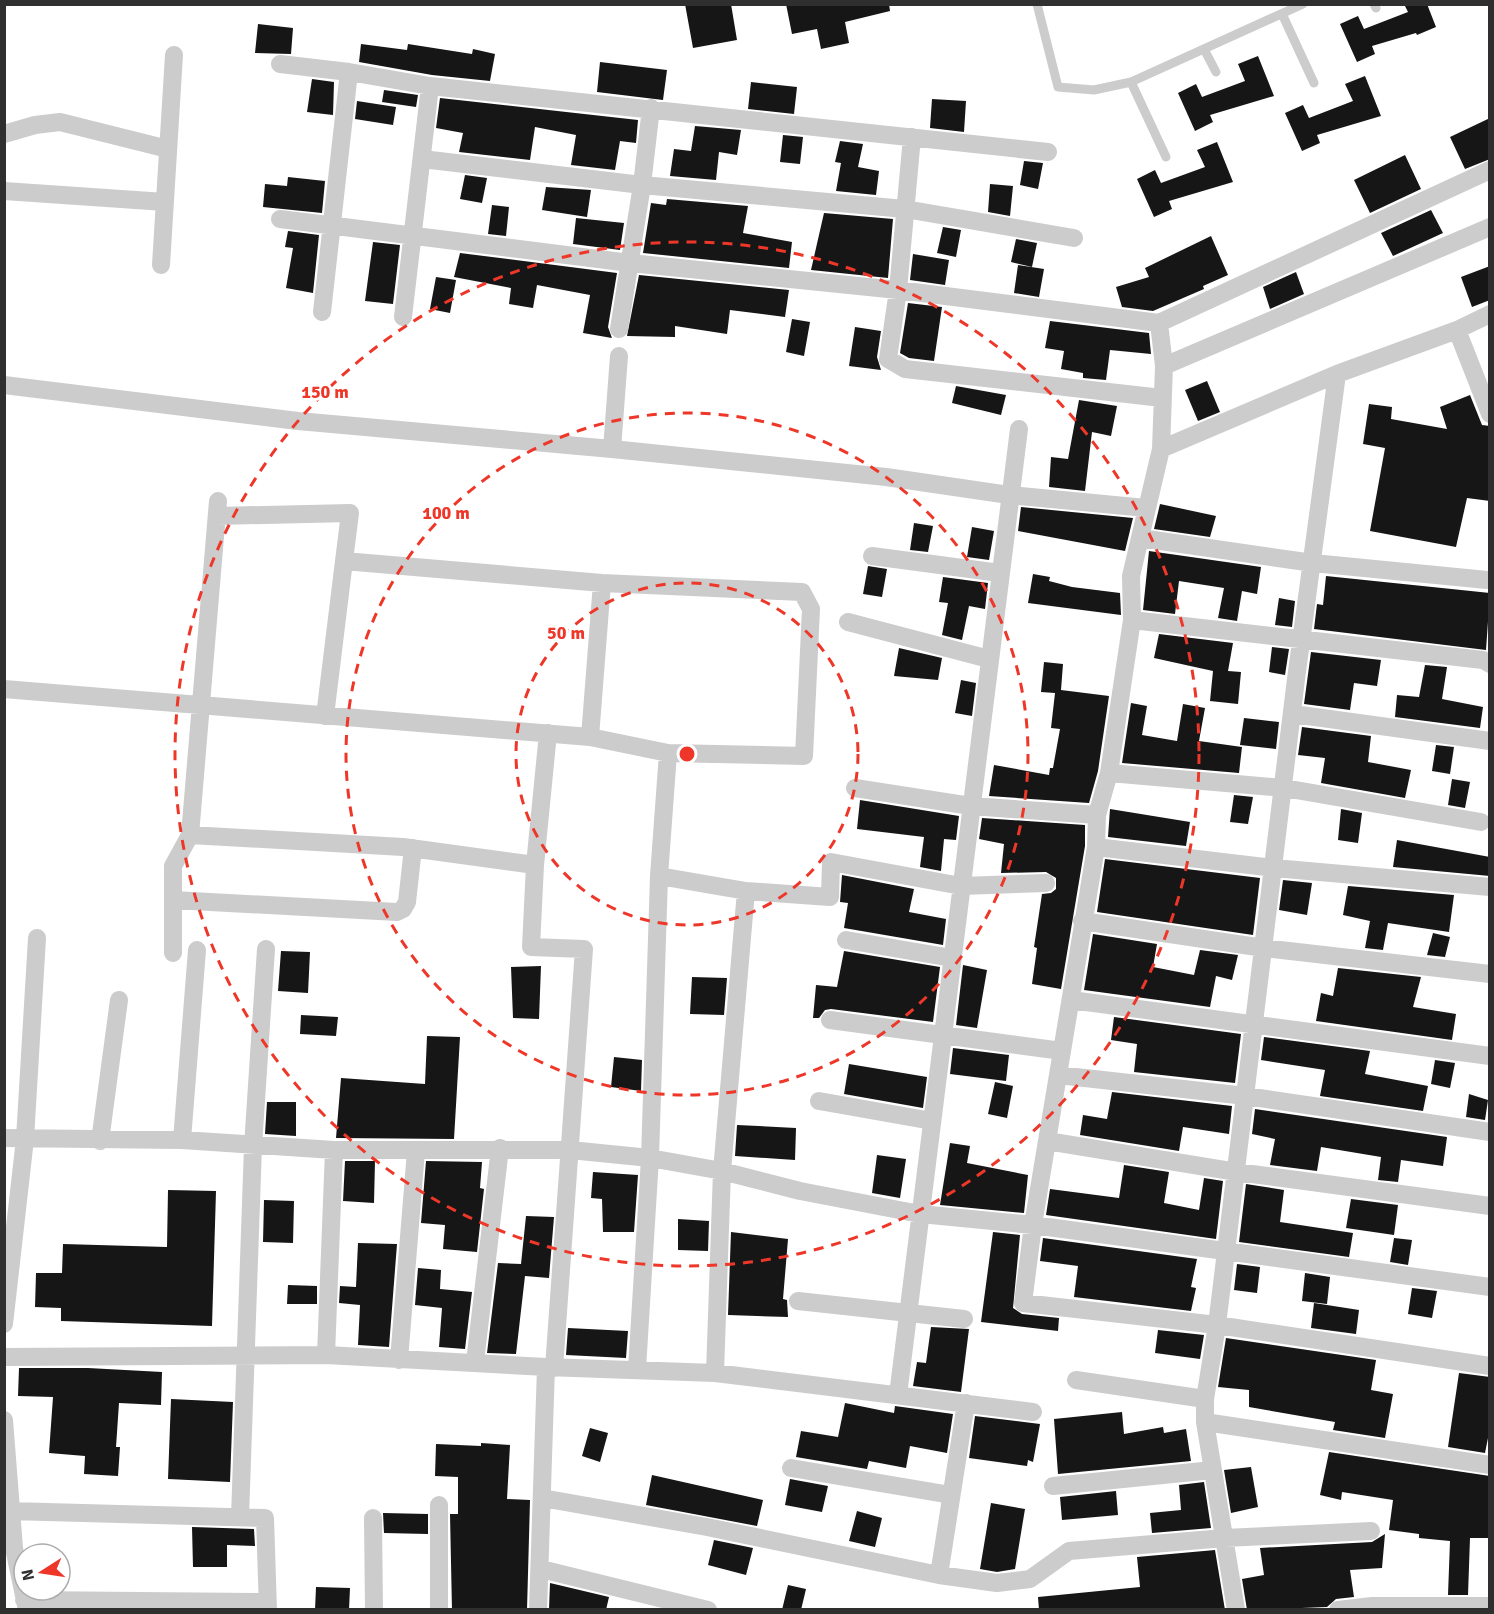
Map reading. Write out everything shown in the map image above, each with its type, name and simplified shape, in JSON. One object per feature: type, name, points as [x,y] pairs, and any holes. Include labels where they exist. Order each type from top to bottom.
[{"type":"street","points":[[161,265],[174,55]]},
{"type":"street","points":[[280,64],[349,72],[430,86],[1048,152]]},
{"type":"street","points":[[322,312],[349,72]]},
{"type":"street","points":[[403,317],[430,86]]},
{"type":"street","points":[[619,329],[642,185],[651,108]]},
{"type":"street","points":[[4,134],[41,123],[60,122],[168,149]]},
{"type":"street","points":[[912,137],[898,290],[888,359],[905,369],[1162,398]]},
{"type":"street","points":[[422,159],[642,185],[905,209],[1074,238]]},
{"type":"street","points":[[280,219],[630,263],[898,290],[1159,323],[1490,170]]},
{"type":"street","points":[[4,191],[165,201]]},
{"type":"street","points":[[1164,366],[1490,227]]},
{"type":"street","points":[[1161,448],[1337,374],[1457,330],[1490,314]]},
{"type":"street","points":[[1159,323],[1164,366],[1161,448],[1131,576],[1132,620],[1109,773],[1097,815],[1096,847],[1033,1225],[1023,1303],[1217,1325],[1490,1366]]},
{"type":"street","points":[[1457,330],[1490,414]]},
{"type":"street","points":[[612,448],[619,356]]},
{"type":"street","points":[[1236,1610],[1205,1422],[1205,1399],[1237,1172],[1337,374]]},
{"type":"street","points":[[4,385],[298,421],[612,448],[885,477],[1009,495],[1146,508]]},
{"type":"street","points":[[898,1395],[1019,429]]},
{"type":"street","points":[[173,953],[173,866],[190,835],[218,509],[350,513],[325,716]]},
{"type":"street","points":[[1140,538],[1313,564],[1487,580]]},
{"type":"street","points":[[872,556],[1000,573]]},
{"type":"street","points":[[4,688],[590,737],[668,753],[804,756],[811,609],[802,592],[602,583],[344,561]]},
{"type":"street","points":[[590,737],[602,583]]},
{"type":"street","points":[[1132,620],[1483,660],[1490,664]]},
{"type":"street","points":[[848,622],[989,659]]},
{"type":"street","points":[[1293,714],[1490,741]]},
{"type":"street","points":[[538,1610],[550,1367],[570,1150],[584,949],[531,947],[535,865],[548,733]]},
{"type":"street","points":[[637,1369],[650,1158],[659,876],[668,753]]},
{"type":"street","points":[[1109,773],[1284,788],[1481,822]]},
{"type":"street","points":[[855,788],[971,806],[1097,815]]},
{"type":"street","points":[[190,835],[412,848],[535,865]]},
{"type":"street","points":[[1096,847],[1274,868],[1490,887]]},
{"type":"street","points":[[173,900],[397,912],[403,909],[407,902],[412,848]]},
{"type":"street","points":[[659,876],[746,891],[830,897],[831,862],[961,886],[1046,883]]},
{"type":"street","points":[[715,1373],[722,1171],[746,891]]},
{"type":"street","points":[[1082,921],[1264,948],[1490,974]]},
{"type":"street","points":[[4,1324],[25,1139],[37,938]]},
{"type":"street","points":[[846,940],[952,958]]},
{"type":"street","points":[[182,1140],[197,950]]},
{"type":"street","points":[[240,1517],[253,1146],[266,950]]},
{"type":"street","points":[[100,1141],[118,1000]]},
{"type":"street","points":[[1071,1000],[1490,1056]]},
{"type":"street","points":[[830,1020],[1062,1051]]},
{"type":"street","points":[[1058,1075],[1246,1096],[1490,1132]]},
{"type":"street","points":[[819,1101],[932,1121]]},
{"type":"street","points":[[4,1138],[100,1141],[182,1140],[253,1146],[416,1152],[500,1148],[570,1150],[650,1158],[722,1171],[800,1191],[920,1214],[1033,1225],[1490,1287]]},
{"type":"street","points":[[1047,1141],[1237,1172],[1490,1206]]},
{"type":"street","points":[[475,1362],[500,1148]]},
{"type":"street","points":[[326,1355],[334,1150]]},
{"type":"street","points":[[399,1360],[416,1152]]},
{"type":"street","points":[[798,1301],[963,1319]]},
{"type":"street","points":[[4,1357],[326,1355],[715,1373],[1033,1412]]},
{"type":"street","points":[[1076,1380],[1205,1399]]},
{"type":"street","points":[[939,1575],[966,1403]]},
{"type":"street","points":[[4,1420],[10,1511],[25,1605],[267,1606],[265,1518],[10,1511]]},
{"type":"street","points":[[1205,1422],[1490,1464]]},
{"type":"street","points":[[791,1468],[951,1495]]},
{"type":"street","points":[[1053,1486],[1213,1470]]},
{"type":"street","points":[[542,1498],[707,1527],[939,1575],[997,1583],[1030,1579],[1069,1551],[1225,1538],[1371,1531]]},
{"type":"street","points":[[439,1505],[439,1610]]},
{"type":"street","points":[[373,1518],[374,1610]]},
{"type":"street","points":[[541,1569],[708,1610]]},
{"type":"street","points":[[1338,1610],[1372,1606],[1490,1606]]},
{"type":"lane","points":[[1037,4],[1058,87],[1094,90],[1131,82],[1283,16],[1303,4]]},
{"type":"lane","points":[[1283,16],[1314,83]]},
{"type":"lane","points":[[1204,50],[1216,72]]},
{"type":"lane","points":[[1131,82],[1166,157]]},
{"type":"building","points":[[685,4],[731,4],[737,40],[693,48]]},
{"type":"building","points":[[786,4],[889,4],[890,11],[845,22],[849,43],[821,49],[817,29],[792,34]]},
{"type":"building","points":[[1404,4],[1427,4],[1436,27],[1417,35],[1416,33],[1372,46],[1375,54],[1357,62],[1340,24],[1358,16],[1364,29],[1408,12]]},
{"type":"building","points":[[258,24],[293,28],[291,54],[255,53]]},
{"type":"building","points":[[361,44],[407,50],[408,44],[472,54],[473,49],[495,54],[490,81],[432,75],[359,62]]},
{"type":"building","points":[[1258,56],[1274,96],[1210,115],[1213,122],[1195,131],[1178,93],[1196,84],[1202,97],[1245,81],[1238,64]]},
{"type":"building","points":[[600,62],[667,70],[663,100],[597,92]]},
{"type":"building","points":[[1365,76],[1381,116],[1317,135],[1320,143],[1302,151],[1285,113],[1303,105],[1309,118],[1353,101],[1345,84]]},
{"type":"building","points":[[312,79],[334,82],[333,115],[307,112]]},
{"type":"building","points":[[751,82],[797,87],[794,114],[748,109]]},
{"type":"building","points":[[384,90],[418,95],[416,107],[382,102]]},
{"type":"building","points":[[440,98],[638,120],[636,143],[620,141],[615,170],[571,165],[576,135],[535,127],[530,160],[459,152],[463,133],[436,128]]},
{"type":"building","points":[[932,99],[966,101],[964,132],[930,128]]},
{"type":"building","points":[[357,101],[396,107],[393,125],[355,119]]},
{"type":"building","points":[[1490,118],[1490,159],[1465,169],[1450,137]]},
{"type":"building","points":[[695,126],[741,130],[737,155],[719,152],[716,180],[670,176],[674,149],[691,151]]},
{"type":"building","points":[[783,135],[803,137],[800,164],[780,162]]},
{"type":"building","points":[[840,141],[863,144],[858,167],[879,171],[876,195],[836,191],[841,163],[835,162]]},
{"type":"building","points":[[1217,142],[1233,182],[1169,201],[1172,209],[1154,217],[1137,179],[1155,170],[1161,183],[1205,167],[1197,150]]},
{"type":"building","points":[[1405,155],[1421,189],[1370,213],[1354,180]]},
{"type":"building","points":[[1024,161],[1043,163],[1038,189],[1020,185]]},
{"type":"building","points":[[465,175],[487,178],[482,203],[460,199]]},
{"type":"building","points":[[288,177],[325,181],[322,213],[263,207],[265,184],[287,186]]},
{"type":"building","points":[[990,184],[1013,186],[1010,216],[988,212]]},
{"type":"building","points":[[546,187],[591,190],[587,217],[542,210]]},
{"type":"building","points":[[667,199],[748,206],[743,233],[792,242],[789,268],[643,253],[651,203],[666,205]]},
{"type":"building","points":[[492,205],[509,207],[506,236],[488,234]]},
{"type":"building","points":[[1431,210],[1443,233],[1393,256],[1381,233]]},
{"type":"building","points":[[824,213],[893,219],[888,278],[811,270]]},
{"type":"building","points":[[576,218],[624,223],[620,250],[573,244]]},
{"type":"building","points":[[943,227],[961,230],[956,257],[937,253]]},
{"type":"building","points":[[288,231],[319,235],[313,293],[286,288],[293,248],[285,247]]},
{"type":"building","points":[[1211,236],[1228,275],[1203,286],[1204,289],[1153,311],[1122,307],[1116,287],[1149,277],[1145,268]]},
{"type":"building","points":[[1016,239],[1037,243],[1032,267],[1011,262]]},
{"type":"building","points":[[373,242],[400,245],[393,304],[365,301]]},
{"type":"building","points":[[460,253],[617,273],[608,327],[612,338],[583,333],[590,295],[537,285],[533,308],[509,304],[511,288],[454,277]]},
{"type":"building","points":[[913,254],[949,260],[945,285],[910,280]]},
{"type":"building","points":[[1018,265],[1044,269],[1039,297],[1014,293]]},
{"type":"building","points":[[1490,266],[1490,300],[1472,307],[1461,277]]},
{"type":"building","points":[[1296,272],[1304,294],[1270,309],[1263,287]]},
{"type":"building","points":[[639,275],[789,290],[785,317],[730,310],[727,334],[675,326],[675,337],[627,336]]},
{"type":"building","points":[[436,277],[456,280],[450,313],[430,309]]},
{"type":"building","points":[[908,303],[942,307],[934,361],[909,358],[900,353]]},
{"type":"building","points":[[792,319],[810,322],[804,356],[786,352]]},
{"type":"building","points":[[1050,321],[1149,333],[1151,354],[1110,350],[1106,380],[1083,378],[1083,373],[1061,369],[1064,351],[1045,348]]},
{"type":"building","points":[[855,327],[881,331],[877,357],[881,370],[849,366]]},
{"type":"building","points":[[1207,381],[1220,412],[1198,421],[1185,390]]},
{"type":"building","points":[[956,386],[1006,395],[1001,415],[952,403]]},
{"type":"building","points":[[1470,395],[1482,425],[1490,426],[1490,501],[1467,498],[1456,547],[1370,531],[1385,448],[1363,444],[1369,404],[1392,407],[1391,419],[1447,429],[1440,407]]},
{"type":"building","points":[[1079,400],[1117,406],[1111,436],[1092,432],[1085,491],[1049,487],[1051,457],[1068,459]]},
{"type":"building","points":[[1160,504],[1216,516],[1210,537],[1154,529]]},
{"type":"building","points":[[1021,507],[1133,518],[1125,551],[1018,531]]},
{"type":"building","points":[[914,523],[933,526],[928,552],[910,550]]},
{"type":"building","points":[[972,527],[994,531],[989,560],[967,557]]},
{"type":"building","points":[[1149,551],[1261,567],[1257,594],[1242,591],[1237,621],[1218,618],[1224,588],[1179,581],[1175,614],[1143,610]]},
{"type":"building","points":[[868,566],[887,569],[882,597],[863,594]]},
{"type":"building","points":[[1033,574],[1050,577],[1049,581],[1072,587],[1120,593],[1121,615],[1028,603]]},
{"type":"building","points":[[1326,576],[1490,593],[1486,650],[1314,629],[1317,604],[1323,605]]},
{"type":"building","points":[[943,577],[988,583],[985,609],[969,606],[962,640],[942,635],[948,603],[939,602]]},
{"type":"building","points":[[1279,598],[1295,601],[1292,627],[1275,625]]},
{"type":"building","points":[[1159,634],[1233,643],[1228,671],[1241,672],[1238,704],[1210,701],[1213,671],[1154,658]]},
{"type":"building","points":[[1272,647],[1289,649],[1285,675],[1269,672]]},
{"type":"building","points":[[899,648],[942,658],[938,680],[894,676]]},
{"type":"building","points":[[1311,652],[1381,660],[1377,686],[1354,683],[1350,710],[1304,704]]},
{"type":"building","points":[[1044,662],[1063,664],[1061,690],[1109,696],[1098,771],[1089,803],[989,796],[994,765],[1049,775],[1050,768],[1053,768],[1060,729],[1051,728],[1055,693],[1041,692]]},
{"type":"building","points":[[1425,665],[1447,667],[1442,699],[1483,707],[1480,728],[1395,717],[1397,695],[1419,697]]},
{"type":"building","points":[[961,680],[976,683],[972,716],[955,713]]},
{"type":"building","points":[[1131,703],[1147,706],[1142,735],[1177,741],[1183,704],[1205,708],[1199,741],[1242,747],[1239,773],[1122,763]]},
{"type":"building","points":[[1244,718],[1279,722],[1276,749],[1240,745]]},
{"type":"building","points":[[1302,727],[1371,736],[1368,762],[1411,770],[1405,798],[1321,783],[1325,758],[1298,755]]},
{"type":"building","points":[[1436,745],[1454,747],[1450,774],[1432,771]]},
{"type":"building","points":[[1452,779],[1470,782],[1465,808],[1448,805]]},
{"type":"building","points":[[1234,795],[1253,797],[1248,824],[1230,822]]},
{"type":"building","points":[[860,800],[959,816],[956,840],[944,839],[941,871],[920,867],[924,837],[857,829]]},
{"type":"building","points":[[1110,809],[1190,822],[1186,846],[1108,837]]},
{"type":"building","points":[[1341,809],[1362,813],[1358,843],[1338,840]]},
{"type":"building","points":[[982,818],[1085,825],[1085,846],[1061,989],[1032,984],[1037,948],[1034,947],[1042,894],[1051,893],[1056,889],[1056,878],[1046,872],[1001,873],[1004,844],[979,839]]},
{"type":"building","points":[[1397,840],[1490,857],[1490,876],[1393,867]]},
{"type":"building","points":[[1105,859],[1260,878],[1253,935],[1097,912]]},
{"type":"building","points":[[842,875],[914,889],[909,912],[946,919],[943,945],[844,928],[848,903],[840,902]]},
{"type":"building","points":[[1283,880],[1312,883],[1307,915],[1279,910]]},
{"type":"building","points":[[1348,886],[1454,895],[1449,932],[1388,923],[1383,950],[1365,948],[1370,921],[1343,915]]},
{"type":"building","points":[[1433,933],[1450,937],[1445,957],[1427,955]]},
{"type":"building","points":[[1093,934],[1157,944],[1153,967],[1194,975],[1200,950],[1238,955],[1232,980],[1216,976],[1210,1007],[1084,990]]},
{"type":"building","points":[[281,951],[310,952],[308,993],[278,991]]},
{"type":"building","points":[[844,951],[940,967],[933,1022],[831,1009],[825,1010],[819,1018],[813,1018],[816,985],[837,987]]},
{"type":"building","points":[[963,965],[987,970],[977,1028],[956,1025]]},
{"type":"building","points":[[541,966],[539,1019],[513,1018],[511,967]]},
{"type":"building","points":[[1338,968],[1421,977],[1413,1007],[1456,1014],[1452,1040],[1316,1021],[1321,993],[1333,996]]},
{"type":"building","points":[[692,977],[727,978],[724,1015],[690,1014]]},
{"type":"building","points":[[301,1015],[338,1017],[336,1036],[300,1034]]},
{"type":"building","points":[[1114,1017],[1241,1034],[1235,1083],[1134,1072],[1137,1044],[1111,1040]]},
{"type":"building","points":[[427,1036],[460,1037],[454,1139],[336,1138],[341,1078],[425,1084]]},
{"type":"building","points":[[1264,1037],[1370,1051],[1365,1074],[1428,1086],[1423,1111],[1320,1096],[1325,1070],[1261,1060]]},
{"type":"building","points":[[953,1048],[1009,1055],[1006,1081],[950,1074]]},
{"type":"building","points":[[614,1057],[642,1060],[641,1091],[611,1087]]},
{"type":"building","points":[[1435,1060],[1455,1063],[1450,1088],[1431,1084]]},
{"type":"building","points":[[849,1064],[927,1077],[923,1108],[844,1094]]},
{"type":"building","points":[[995,1082],[1013,1086],[1007,1118],[988,1114]]},
{"type":"building","points":[[1112,1092],[1232,1106],[1229,1134],[1183,1127],[1179,1151],[1080,1135],[1083,1115],[1107,1119]]},
{"type":"building","points":[[1469,1094],[1488,1100],[1485,1120],[1466,1117]]},
{"type":"building","points":[[267,1102],[296,1102],[296,1136],[265,1134]]},
{"type":"building","points":[[1255,1109],[1447,1137],[1443,1166],[1401,1160],[1398,1182],[1378,1180],[1381,1157],[1321,1147],[1317,1171],[1270,1165],[1275,1139],[1252,1134]]},
{"type":"building","points":[[737,1125],[796,1128],[795,1160],[735,1156]]},
{"type":"building","points":[[950,1143],[970,1146],[967,1163],[1028,1175],[1024,1213],[940,1205]]},
{"type":"building","points":[[877,1155],[906,1159],[900,1198],[872,1193]]},
{"type":"building","points":[[345,1161],[375,1161],[374,1203],[343,1201]]},
{"type":"building","points":[[426,1161],[482,1162],[480,1188],[484,1189],[477,1252],[443,1249],[445,1225],[421,1223]]},
{"type":"building","points":[[1124,1165],[1169,1172],[1164,1203],[1199,1210],[1204,1178],[1223,1181],[1216,1239],[1046,1215],[1050,1189],[1119,1198]]},
{"type":"building","points":[[593,1172],[638,1175],[634,1232],[603,1232],[602,1199],[591,1198]]},
{"type":"building","points":[[1246,1184],[1284,1190],[1280,1222],[1353,1233],[1349,1257],[1239,1242]]},
{"type":"building","points":[[168,1190],[216,1191],[212,1326],[61,1321],[61,1308],[35,1307],[36,1273],[62,1273],[63,1244],[167,1247]]},
{"type":"building","points":[[1351,1199],[1398,1205],[1394,1235],[1346,1228]]},
{"type":"building","points":[[264,1200],[294,1201],[293,1243],[263,1242]]},
{"type":"building","points":[[526,1216],[554,1217],[549,1278],[525,1276],[516,1354],[487,1353],[498,1263],[521,1264]]},
{"type":"building","points":[[678,1219],[709,1221],[708,1251],[678,1250]]},
{"type":"building","points":[[731,1232],[788,1239],[783,1299],[787,1300],[788,1317],[728,1315]]},
{"type":"building","points":[[993,1232],[1020,1235],[1013,1308],[1022,1314],[1059,1318],[1058,1331],[981,1322]]},
{"type":"building","points":[[1043,1238],[1197,1259],[1191,1287],[1196,1288],[1191,1311],[1074,1297],[1078,1266],[1040,1261]]},
{"type":"building","points":[[1394,1238],[1412,1240],[1408,1265],[1390,1262]]},
{"type":"building","points":[[358,1243],[397,1244],[389,1347],[358,1345],[360,1305],[339,1303],[340,1286],[356,1287]]},
{"type":"building","points":[[1237,1264],[1260,1267],[1257,1293],[1234,1290]]},
{"type":"building","points":[[418,1268],[441,1270],[440,1289],[472,1292],[465,1349],[439,1347],[442,1308],[415,1305]]},
{"type":"building","points":[[1305,1273],[1330,1277],[1327,1304],[1302,1301]]},
{"type":"building","points":[[288,1285],[317,1286],[317,1304],[287,1304]]},
{"type":"building","points":[[1412,1288],[1437,1291],[1432,1318],[1408,1314]]},
{"type":"building","points":[[1314,1303],[1359,1310],[1356,1334],[1311,1328]]},
{"type":"building","points":[[931,1327],[969,1329],[961,1392],[913,1386],[917,1362],[926,1363]]},
{"type":"building","points":[[568,1328],[628,1331],[626,1358],[566,1355]]},
{"type":"building","points":[[1158,1330],[1204,1335],[1200,1359],[1155,1353]]},
{"type":"building","points":[[1226,1338],[1376,1360],[1371,1390],[1393,1394],[1385,1438],[1333,1430],[1335,1422],[1249,1407],[1249,1390],[1218,1387]]},
{"type":"building","points":[[19,1368],[88,1368],[162,1372],[161,1405],[119,1403],[116,1447],[120,1447],[118,1476],[84,1474],[85,1456],[49,1453],[53,1397],[18,1396]]},
{"type":"building","points":[[1459,1373],[1490,1377],[1490,1428],[1485,1453],[1448,1447]]},
{"type":"building","points":[[171,1399],[233,1402],[230,1482],[168,1479]]},
{"type":"building","points":[[845,1403],[894,1413],[895,1406],[953,1414],[947,1453],[910,1446],[906,1468],[869,1461],[867,1469],[796,1457],[801,1431],[838,1437]]},
{"type":"building","points":[[1122,1412],[1124,1434],[1163,1427],[1164,1433],[1186,1429],[1191,1461],[1058,1474],[1054,1419]]},
{"type":"building","points":[[975,1416],[1040,1424],[1033,1462],[1028,1460],[1027,1466],[969,1458]]},
{"type":"building","points":[[590,1428],[608,1433],[600,1462],[582,1456]]},
{"type":"building","points":[[481,1443],[510,1445],[507,1499],[530,1500],[527,1610],[452,1610],[450,1514],[458,1514],[458,1477],[435,1476],[436,1444],[481,1446]]},
{"type":"building","points":[[1329,1452],[1490,1476],[1490,1538],[1470,1538],[1468,1595],[1448,1595],[1450,1541],[1419,1538],[1419,1534],[1389,1530],[1393,1500],[1342,1492],[1341,1500],[1320,1495]]},
{"type":"building","points":[[1251,1467],[1258,1507],[1231,1513],[1224,1470]]},
{"type":"building","points":[[652,1475],[763,1500],[757,1526],[646,1505]]},
{"type":"building","points":[[790,1479],[828,1486],[822,1512],[785,1505]]},
{"type":"building","points":[[1204,1482],[1211,1528],[1152,1533],[1150,1513],[1181,1510],[1179,1485]]},
{"type":"building","points":[[1116,1491],[1118,1515],[1062,1520],[1060,1497]]},
{"type":"building","points":[[991,1503],[1025,1509],[1015,1569],[997,1572],[980,1569]]},
{"type":"building","points":[[857,1511],[882,1518],[875,1547],[849,1541]]},
{"type":"building","points":[[383,1513],[428,1514],[428,1534],[384,1533]]},
{"type":"building","points":[[192,1527],[254,1529],[255,1546],[227,1545],[227,1567],[193,1567]]},
{"type":"building","points":[[1385,1534],[1382,1568],[1350,1570],[1354,1597],[1336,1599],[1327,1607],[1247,1610],[1242,1579],[1264,1575],[1260,1548],[1372,1542]]},
{"type":"building","points":[[714,1540],[753,1548],[746,1575],[708,1565]]},
{"type":"building","points":[[1215,1550],[1225,1610],[1039,1610],[1038,1597],[1140,1587],[1137,1557]]},
{"type":"building","points":[[550,1583],[609,1597],[606,1610],[549,1609]]},
{"type":"building","points":[[788,1585],[806,1589],[801,1610],[782,1610]]},
{"type":"building","points":[[316,1587],[350,1588],[349,1610],[315,1610]]}]
